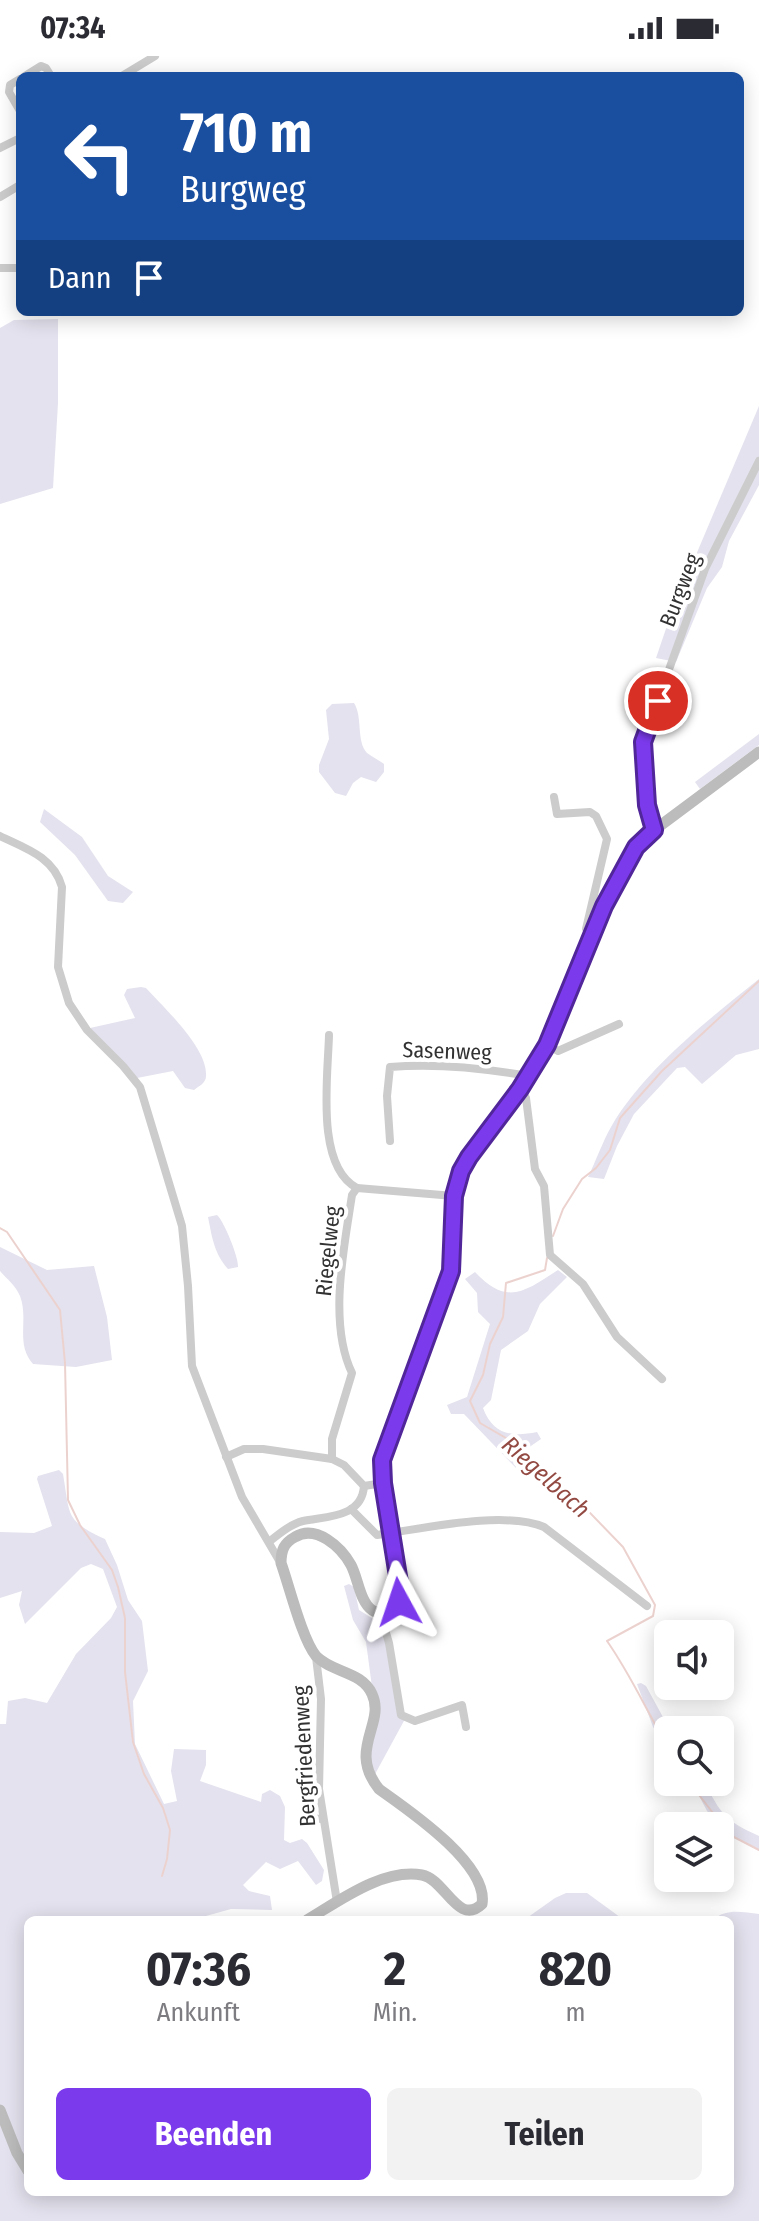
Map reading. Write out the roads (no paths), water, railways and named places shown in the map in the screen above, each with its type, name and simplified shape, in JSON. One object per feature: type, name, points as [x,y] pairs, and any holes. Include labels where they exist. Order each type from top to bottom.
[{"type":"street","points":[[129,72],[155,56]]},
{"type":"street","points":[[31,72],[41,66],[48,72]]},
{"type":"street","points":[[16,81],[10,85],[9,92],[16,104]]},
{"type":"street","name":"Burgweg","points":[[654,830],[647,805],[643,742],[705,569],[759,461]]},
{"type":"street","points":[[281,1563],[281,1552],[292,1538],[308,1532],[325,1538],[346,1557],[366,1604],[374,1612],[380,1613],[394,1608],[401,1595],[381,1469],[384,1450],[451,1271],[454,1196],[461,1171],[520,1089],[547,1045],[591,934],[636,847],[654,830],[759,752]]},
{"type":"street","points":[[554,797],[557,814],[590,812],[596,816],[607,839],[588,914],[586,929],[591,934]]},
{"type":"street","points":[[0,836],[33,851],[60,878],[58,967],[69,1003],[87,1030],[140,1087],[147,1106],[182,1226],[192,1366],[242,1497],[281,1563],[316,1655],[367,1685],[375,1704],[365,1750],[367,1770],[372,1780],[379,1789],[444,1840],[462,1859],[478,1881],[483,1898],[477,1908],[465,1910],[454,1903],[433,1879],[412,1874],[392,1877],[314,1916]]},
{"type":"street","points":[[547,1045],[558,1051],[619,1024]]},
{"type":"street","points":[[329,1035],[328,1140],[342,1177],[357,1188]]},
{"type":"street","name":"Sasenweg","points":[[390,1141],[387,1096],[390,1067],[432,1065],[528,1076]]},
{"type":"street","points":[[520,1089],[526,1098],[535,1169],[544,1186],[550,1255],[583,1284],[617,1337],[662,1379]]},
{"type":"street","name":"Riegelweg","points":[[332,1459],[332,1439],[352,1373],[345,1359],[340,1323],[341,1260],[352,1195],[357,1188],[454,1196]]},
{"type":"street","points":[[226,1457],[244,1449],[263,1449],[332,1459],[344,1465],[364,1486]]},
{"type":"street","points":[[364,1486],[383,1483]]},
{"type":"street","points":[[270,1541],[283,1530],[301,1522],[337,1517],[351,1509],[361,1500],[364,1486]]},
{"type":"street","points":[[351,1509],[377,1535],[450,1523],[529,1521],[544,1527],[647,1606]]},
{"type":"street","points":[[380,1613],[389,1643],[401,1715],[415,1721],[462,1705],[466,1727]]},
{"type":"street","name":"Bergfriedenweg","points":[[316,1655],[321,1699],[319,1789],[337,1902]]},
{"type":"street","points":[[306,1818],[323,1819]]},
{"type":"street","points":[[0,2110],[24,2164]]},
{"type":"waterway","name":"Riegelbach","points":[[553,1236],[563,1209],[582,1179],[596,1168],[610,1150],[620,1118],[662,1071],[759,981]]},
{"type":"waterway","points":[[0,1228],[7,1232],[60,1310],[65,1363],[68,1500],[80,1525],[112,1570],[118,1587],[125,1618],[125,1672],[133,1742],[170,1830],[162,1876]]},
{"type":"waterway","name":"Riegelbach","points":[[547,1258],[545,1270],[506,1283],[503,1317],[490,1344],[483,1375],[470,1401],[480,1423],[518,1445],[530,1459],[565,1487],[623,1547],[655,1605],[653,1616],[607,1641],[654,1722]]},
{"type":"waterway","name":"Riegelbach","points":[[700,1796],[730,1835],[759,1850]]}]
